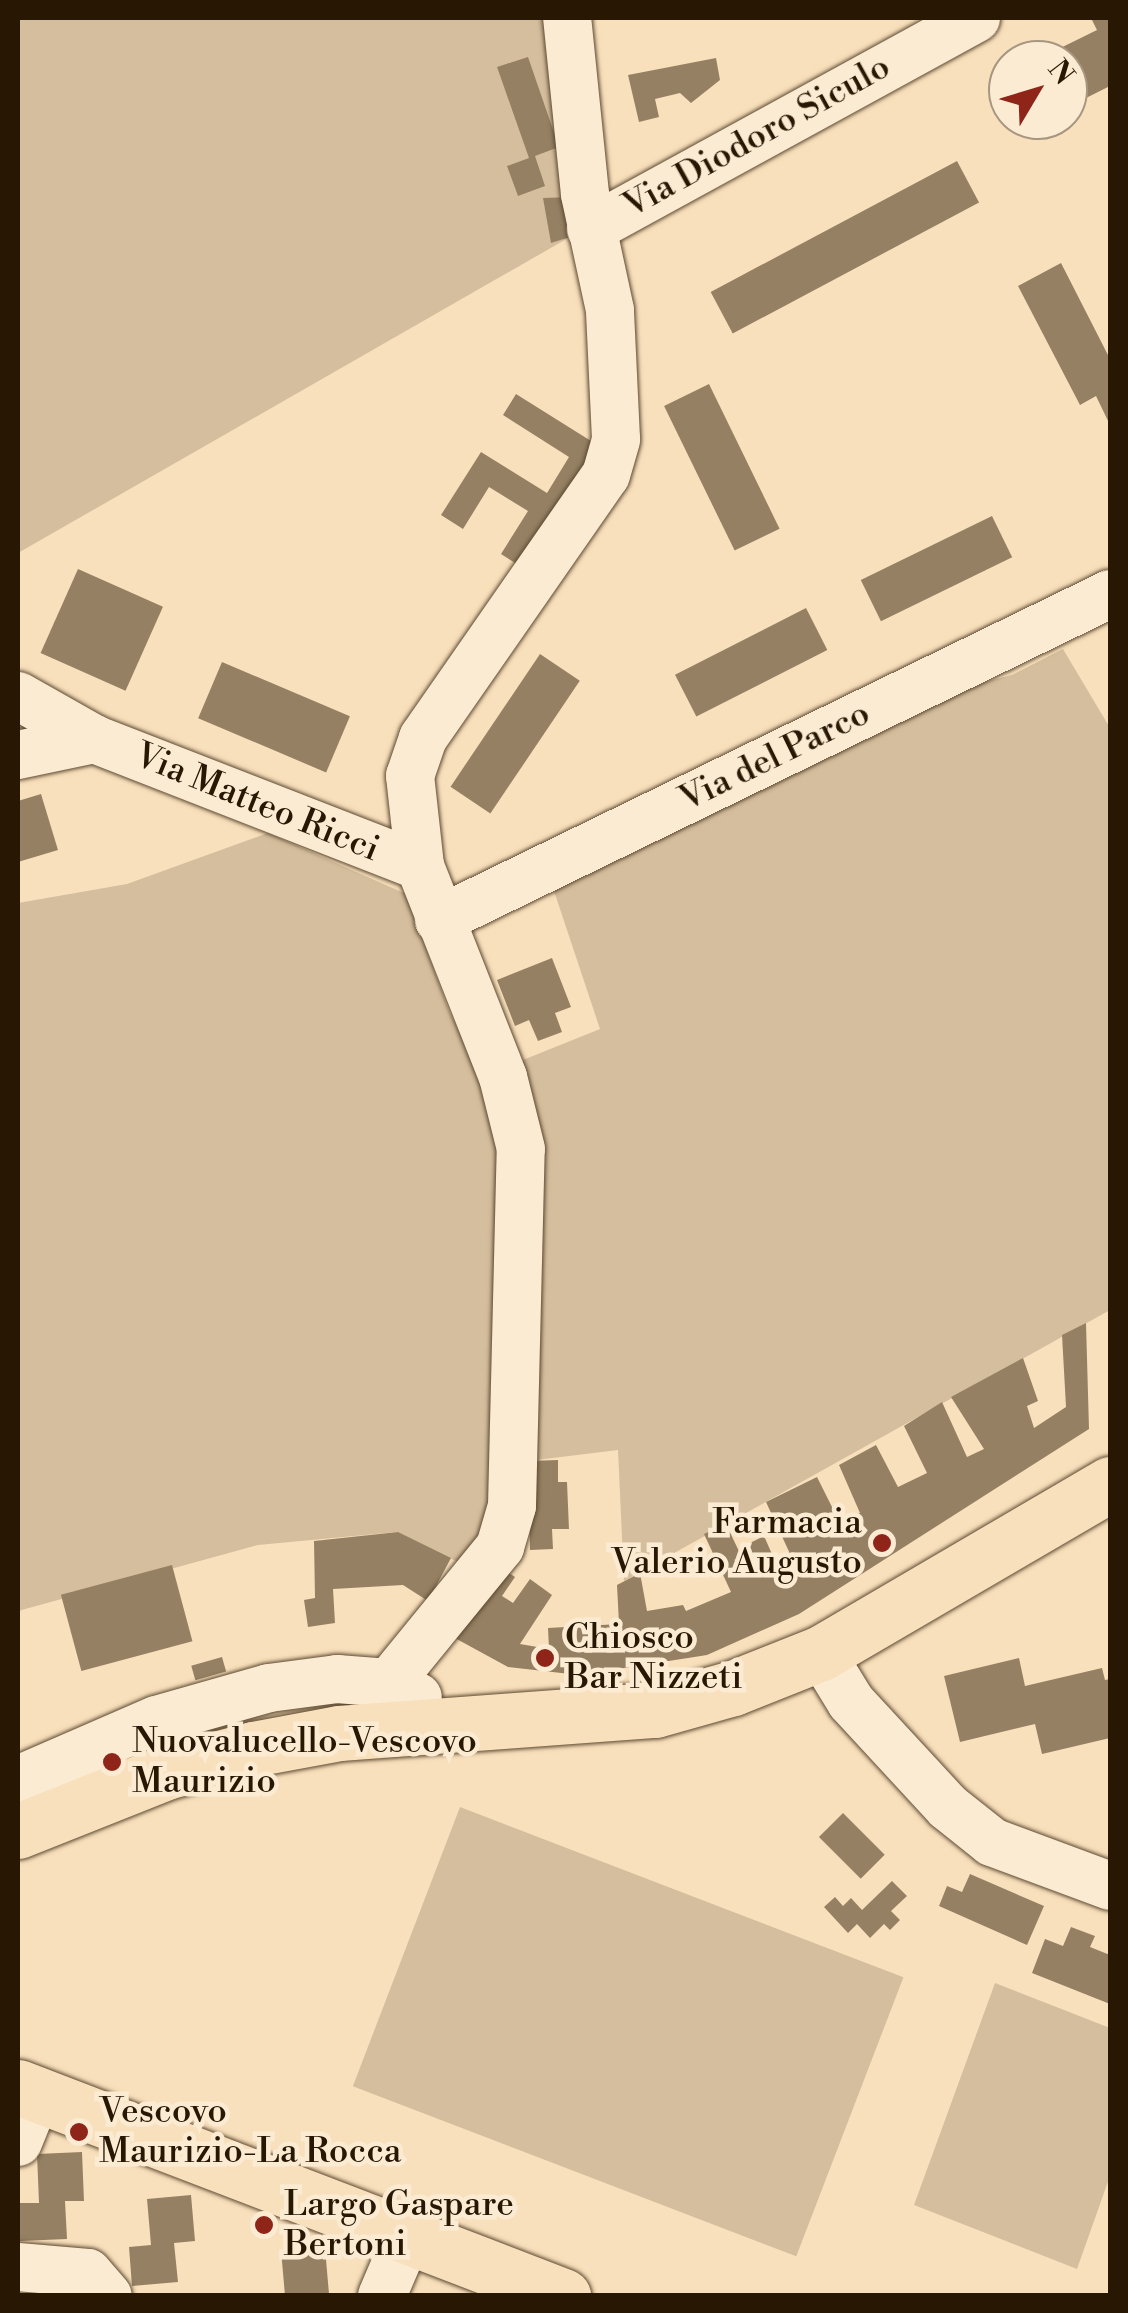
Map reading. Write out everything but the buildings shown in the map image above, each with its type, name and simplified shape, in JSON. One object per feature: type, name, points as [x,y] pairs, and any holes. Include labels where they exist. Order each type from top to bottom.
[{"type":"main road","points":[[18,1830],[166,1772],[287,1742],[392,1705],[474,1724],[655,1710],[821,1653],[1110,1484]]},
{"type":"main road","points":[[24,2108],[408,2235],[563,2296]]},
{"type":"street","points":[[18,1780],[156,1720],[269,1688],[337,1679],[392,1705],[500,1547],[512,1506],[521,1149],[503,1077],[420,866],[412,756],[563,540],[611,457],[616,398],[610,310],[591,229],[567,18]]},
{"type":"street","name":"Via Diodoro Siculo","points":[[591,229],[976,18]]},
{"type":"street","name":"Via del Parco","points":[[439,920],[1110,594]]},
{"type":"street","name":"Via Matteo Ricci","points":[[18,696],[94,738],[420,866]]},
{"type":"street","name":"Via Matteo Ricci","points":[[18,755],[94,738]]},
{"type":"street","points":[[821,1653],[851,1702],[948,1807],[992,1842],[1110,1886]]},
{"type":"street","points":[[382,2296],[408,2235]]},
{"type":"street","points":[[18,2267],[88,2273],[108,2296]]},
{"type":"shaded area","points":[[18,18],[554,18],[570,237],[18,553]]},
{"type":"shaded area","points":[[1063,649],[1110,728],[1110,1310],[624,1581],[618,1450],[528,1461],[513,1064],[600,1029],[552,885],[941,693],[1012,675]]},
{"type":"shaded area","points":[[268,833],[406,894],[449,1011],[486,1085],[499,1126],[496,1506],[468,1567],[397,1532],[258,1545],[18,1611],[18,903],[127,884]]},
{"type":"shaded area","points":[[460,1807],[903,1977],[796,2256],[353,2086]]},
{"type":"shaded area","points":[[995,1983],[1110,2028],[1110,2176],[1077,2269],[914,2205]]},
{"type":"place","name":"Farmacia Valerio Augusto","points":[[882,1543]]},
{"type":"place","name":"Chiosco Bar Nizzeti","points":[[545,1658]]},
{"type":"place","name":"Nuovalucello-Vescovo Maurizio","points":[[112,1762]]},
{"type":"place","name":"Vescovo Maurizio-La Rocca","points":[[79,2132]]},
{"type":"place","name":"Largo Gaspare Bertoni","points":[[264,2225]]}]
